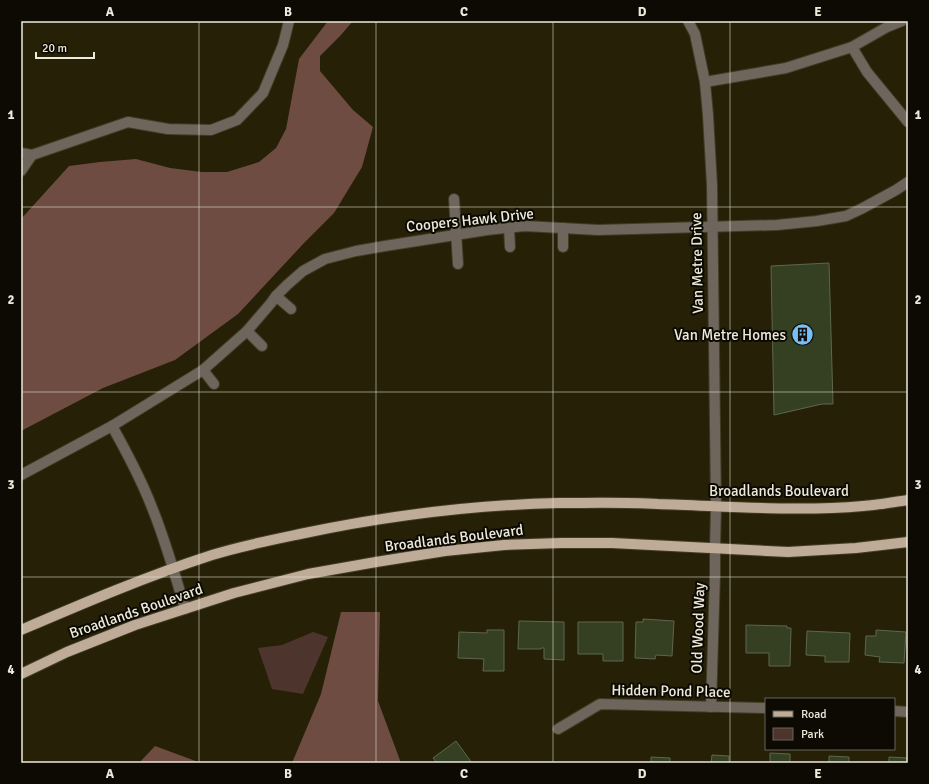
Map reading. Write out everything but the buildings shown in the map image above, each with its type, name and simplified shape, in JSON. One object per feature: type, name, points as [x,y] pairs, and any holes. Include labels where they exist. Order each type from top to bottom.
[{"type":"main road","name":"Broadlands Boulevard","points":[[21,630],[146,579],[213,555],[279,538],[373,520],[484,507],[558,503],[656,503],[716,507],[800,509],[864,506],[908,500]]},
{"type":"main road","name":"Broadlands Boulevard","points":[[21,674],[68,652],[135,625],[234,593],[308,574],[445,551],[504,545],[612,543],[788,552],[856,548],[908,542]]},
{"type":"street","points":[[21,171],[32,156],[128,122],[168,129],[211,130],[237,120],[263,93],[284,45],[289,21]]},
{"type":"street","name":"Van Metre Drive","points":[[688,21],[695,34],[705,82],[712,185],[716,507],[715,548]]},
{"type":"street","points":[[705,82],[786,68],[852,47],[897,22]]},
{"type":"street","points":[[852,47],[867,72],[908,122]]},
{"type":"street","points":[[21,153],[32,156]]},
{"type":"street","name":"Coopers Hawk Drive","points":[[21,475],[112,426],[203,370],[247,331],[287,285],[303,271],[325,260],[356,251],[456,234],[525,226],[598,230],[777,225],[817,222],[846,216],[896,190],[908,182]]},
{"type":"street","points":[[454,199],[458,264]]},
{"type":"street","points":[[509,228],[510,247]]},
{"type":"street","points":[[563,228],[563,246]]},
{"type":"street","points":[[276,296],[291,309]]},
{"type":"street","points":[[247,331],[262,346]]},
{"type":"street","points":[[203,370],[214,384]]},
{"type":"street","points":[[112,426],[133,465],[151,504],[165,541],[185,609]]},
{"type":"street","name":"Old Wood Way","points":[[710,707],[715,548]]},
{"type":"street","name":"Hidden Pond Place","points":[[558,729],[600,704],[765,708]]},
{"type":"street","points":[[895,711],[908,712]]},
{"type":"green space","points":[[313,632],[328,637],[303,694],[272,689],[258,648],[282,645]]},
{"type":"shaded area","points":[[328,21],[353,21],[320,56],[320,71],[353,110],[373,127],[362,167],[334,213],[238,314],[175,360],[103,388],[21,431],[21,219],[69,166],[136,159],[170,168],[202,172],[227,172],[259,162],[276,148],[286,129],[299,59]]},
{"type":"shaded area","points":[[341,612],[380,612],[378,701],[401,763],[292,763],[321,694]]},
{"type":"shaded area","points":[[155,746],[201,763],[139,763]]},
{"type":"place","name":"Van Metre Homes","points":[[802,335]]}]
